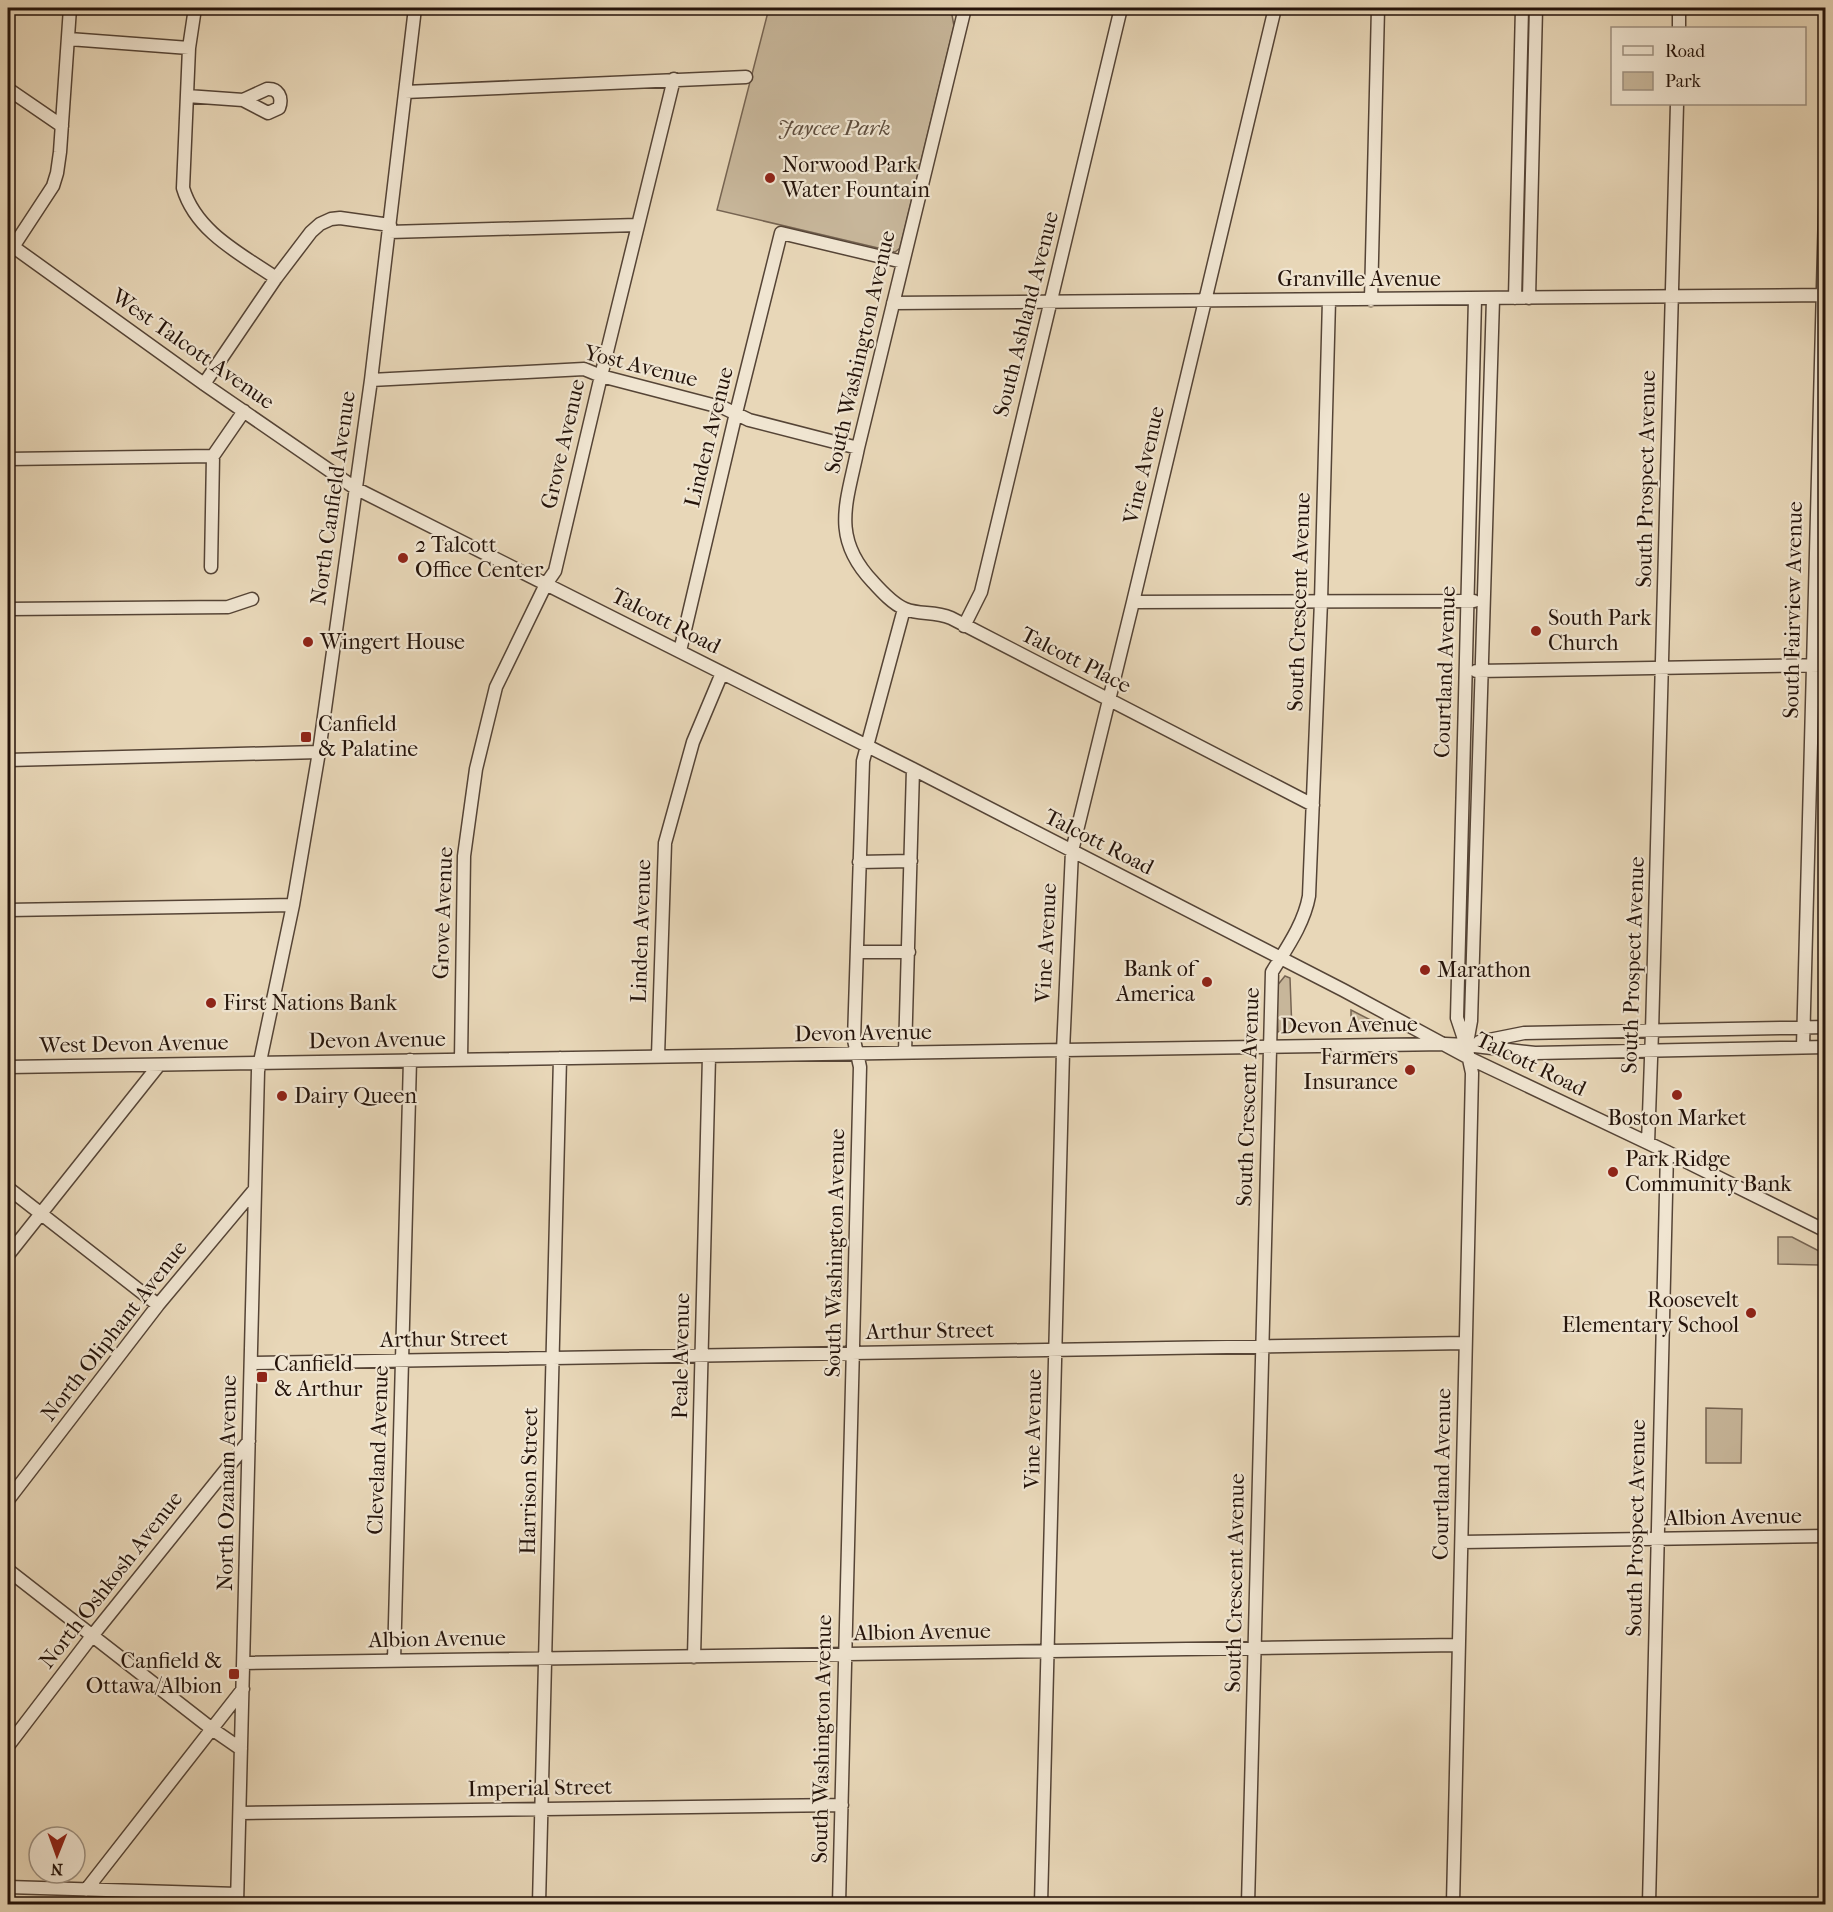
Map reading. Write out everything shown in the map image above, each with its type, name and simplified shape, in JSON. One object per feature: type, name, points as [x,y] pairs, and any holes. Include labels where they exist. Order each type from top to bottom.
[{"type":"street","points":[[10,245],[53,186],[57,173],[70,8]]},
{"type":"street","points":[[195,8],[189,48],[182,178],[186,198],[191,209],[206,227],[276,278]]},
{"type":"street","name":"North Canfield Avenue","points":[[261,1063],[293,905],[319,753],[371,380],[415,8]]},
{"type":"street","name":"South Washington Avenue","points":[[839,1905],[860,1067],[854,1040],[863,762],[904,609],[889,598],[863,572],[854,558],[845,532],[846,508],[858,448],[965,8]]},
{"type":"street","name":"South Ashland Avenue","points":[[964,626],[981,592],[1121,8]]},
{"type":"street","name":"Vine Avenue","points":[[1041,1905],[1063,1051],[1072,851],[1275,8]]},
{"type":"street","points":[[1371,300],[1378,8]]},
{"type":"street","points":[[1515,298],[1522,8]]},
{"type":"street","points":[[1529,298],[1536,8]]},
{"type":"street","points":[[1678,27],[1679,8]]},
{"type":"street","points":[[69,39],[189,48]]},
{"type":"street","points":[[405,92],[746,77]]},
{"type":"street","name":"Grove Avenue","points":[[461,1060],[464,856],[476,769],[496,687],[546,584],[555,571],[674,79]]},
{"type":"street","points":[[8,89],[62,126]]},
{"type":"street","points":[[187,96],[243,100]]},
{"type":"street","name":"South Prospect Avenue","points":[[1648,1143],[1677,105]]},
{"type":"street","name":"South Fairview Avenue","points":[[1803,1047],[1819,665],[1826,173]]},
{"type":"street","points":[[204,384],[276,278],[311,232],[320,224],[331,219],[340,218],[389,228],[637,225]]},
{"type":"street","name":"Linden Avenue","points":[[680,651],[781,233],[903,262]]},
{"type":"street","name":"West Talcott Avenue","points":[[10,245],[204,384],[355,488]]},
{"type":"street","name":"Granville Avenue","points":[[893,303],[1824,295]]},
{"type":"street","name":"Courtland Avenue","points":[[1466,1045],[1471,1010],[1493,298]]},
{"type":"street","name":"Courtland Avenue","points":[[1453,1905],[1472,1084],[1466,1045],[1456,1018],[1475,299]]},
{"type":"street","name":"South Crescent Avenue","points":[[1248,1905],[1272,972],[1288,946],[1308,903],[1321,601],[1329,300]]},
{"type":"street","name":"Yost Avenue","points":[[371,380],[584,369],[601,376],[724,408],[749,420],[858,448]]},
{"type":"street","points":[[212,567],[213,456],[244,411]]},
{"type":"street","points":[[8,459],[213,456]]},
{"type":"street","name":"Talcott Road","points":[[355,488],[914,769],[1469,1058],[1667,1152],[1826,1232]]},
{"type":"street","points":[[8,609],[228,607],[252,599]]},
{"type":"street","points":[[1133,602],[1484,600]]},
{"type":"street","name":"Talcott Place","points":[[904,609],[942,614],[1313,805]]},
{"type":"street","points":[[1466,671],[1819,665]]},
{"type":"street","name":"Linden Avenue","points":[[658,1056],[665,843],[693,742],[722,673]]},
{"type":"street","points":[[8,760],[319,753]]},
{"type":"street","points":[[905,1053],[914,769]]},
{"type":"street","points":[[859,862],[911,861]]},
{"type":"street","points":[[8,910],[293,905]]},
{"type":"street","points":[[857,952],[909,952]]},
{"type":"street","name":"Devon Avenue","points":[[1466,1045],[1524,1034],[1826,1028]]},
{"type":"street","name":"Devon Avenue","points":[[261,1063],[1445,1044],[1535,1053],[1826,1047]]},
{"type":"street","name":"Peale Avenue","points":[[694,1657],[710,1056]]},
{"type":"street","name":"Harrison Street","points":[[539,1905],[560,1058]]},
{"type":"street","name":"Cleveland Avenue","points":[[394,1661],[410,1060]]},
{"type":"street","name":"West Devon Avenue","points":[[8,1067],[261,1063]]},
{"type":"street","name":"North Ozanam Avenue","points":[[237,1899],[258,1071],[261,1063]]},
{"type":"street","points":[[8,1255],[159,1065]]},
{"type":"street","name":"South Prospect Avenue","points":[[1649,1905],[1667,1152]]},
{"type":"street","points":[[8,1188],[158,1305]]},
{"type":"street","name":"North Oliphant Avenue","points":[[8,1500],[158,1305],[255,1189]]},
{"type":"street","name":"Arthur Street","points":[[251,1363],[1466,1343]]},
{"type":"street","name":"North Oshkosh Avenue","points":[[8,1746],[92,1636],[249,1441]]},
{"type":"street","name":"Albion Avenue","points":[[1462,1542],[1826,1536]]},
{"type":"street","points":[[8,1570],[212,1729],[241,1749]]},
{"type":"street","name":"Albion Avenue","points":[[243,1664],[1458,1645]]},
{"type":"street","points":[[86,1890],[243,1689]]},
{"type":"street","name":"Imperial Street","points":[[240,1813],[842,1805]]},
{"type":"street","points":[[8,1887],[237,1899]]},
{"type":"green space","name":"Jaycee Park","points":[[769,8],[940,8],[952,15],[954,26],[900,248],[895,252],[717,210]]},
{"type":"green space","points":[[1285,976],[1290,978],[1292,1031],[1278,1032],[1276,987]]},
{"type":"green space","points":[[1351,1010],[1388,1029],[1351,1031]]},
{"type":"green space","points":[[1778,1237],[1792,1237],[1819,1251],[1819,1265],[1778,1264]]},
{"type":"green space","points":[[1706,1408],[1742,1409],[1741,1463],[1706,1463]]},
{"type":"place","name":"Norwood Park Water Fountain","points":[[770,178]]},
{"type":"place","name":"2 Talcott Office Center","points":[[403,558]]},
{"type":"place","name":"South Park Church","points":[[1536,631]]},
{"type":"place","name":"Wingert House","points":[[308,642]]},
{"type":"place","name":"Canfield & Palatine","points":[[306,737]]},
{"type":"place","name":"Marathon","points":[[1425,970]]},
{"type":"place","name":"Bank of America","points":[[1207,982]]},
{"type":"place","name":"First Nations Bank","points":[[211,1003]]},
{"type":"place","name":"Farmers Insurance","points":[[1410,1070]]},
{"type":"place","name":"Boston Market","points":[[1677,1095]]},
{"type":"place","name":"Dairy Queen","points":[[282,1096]]},
{"type":"place","name":"Park Ridge Community Bank","points":[[1613,1172]]},
{"type":"place","name":"Roosevelt Elementary School","points":[[1751,1313]]},
{"type":"place","name":"Canfield & Arthur","points":[[262,1377]]},
{"type":"place","name":"Canfield & Ottawa/Albion","points":[[234,1674]]}]
